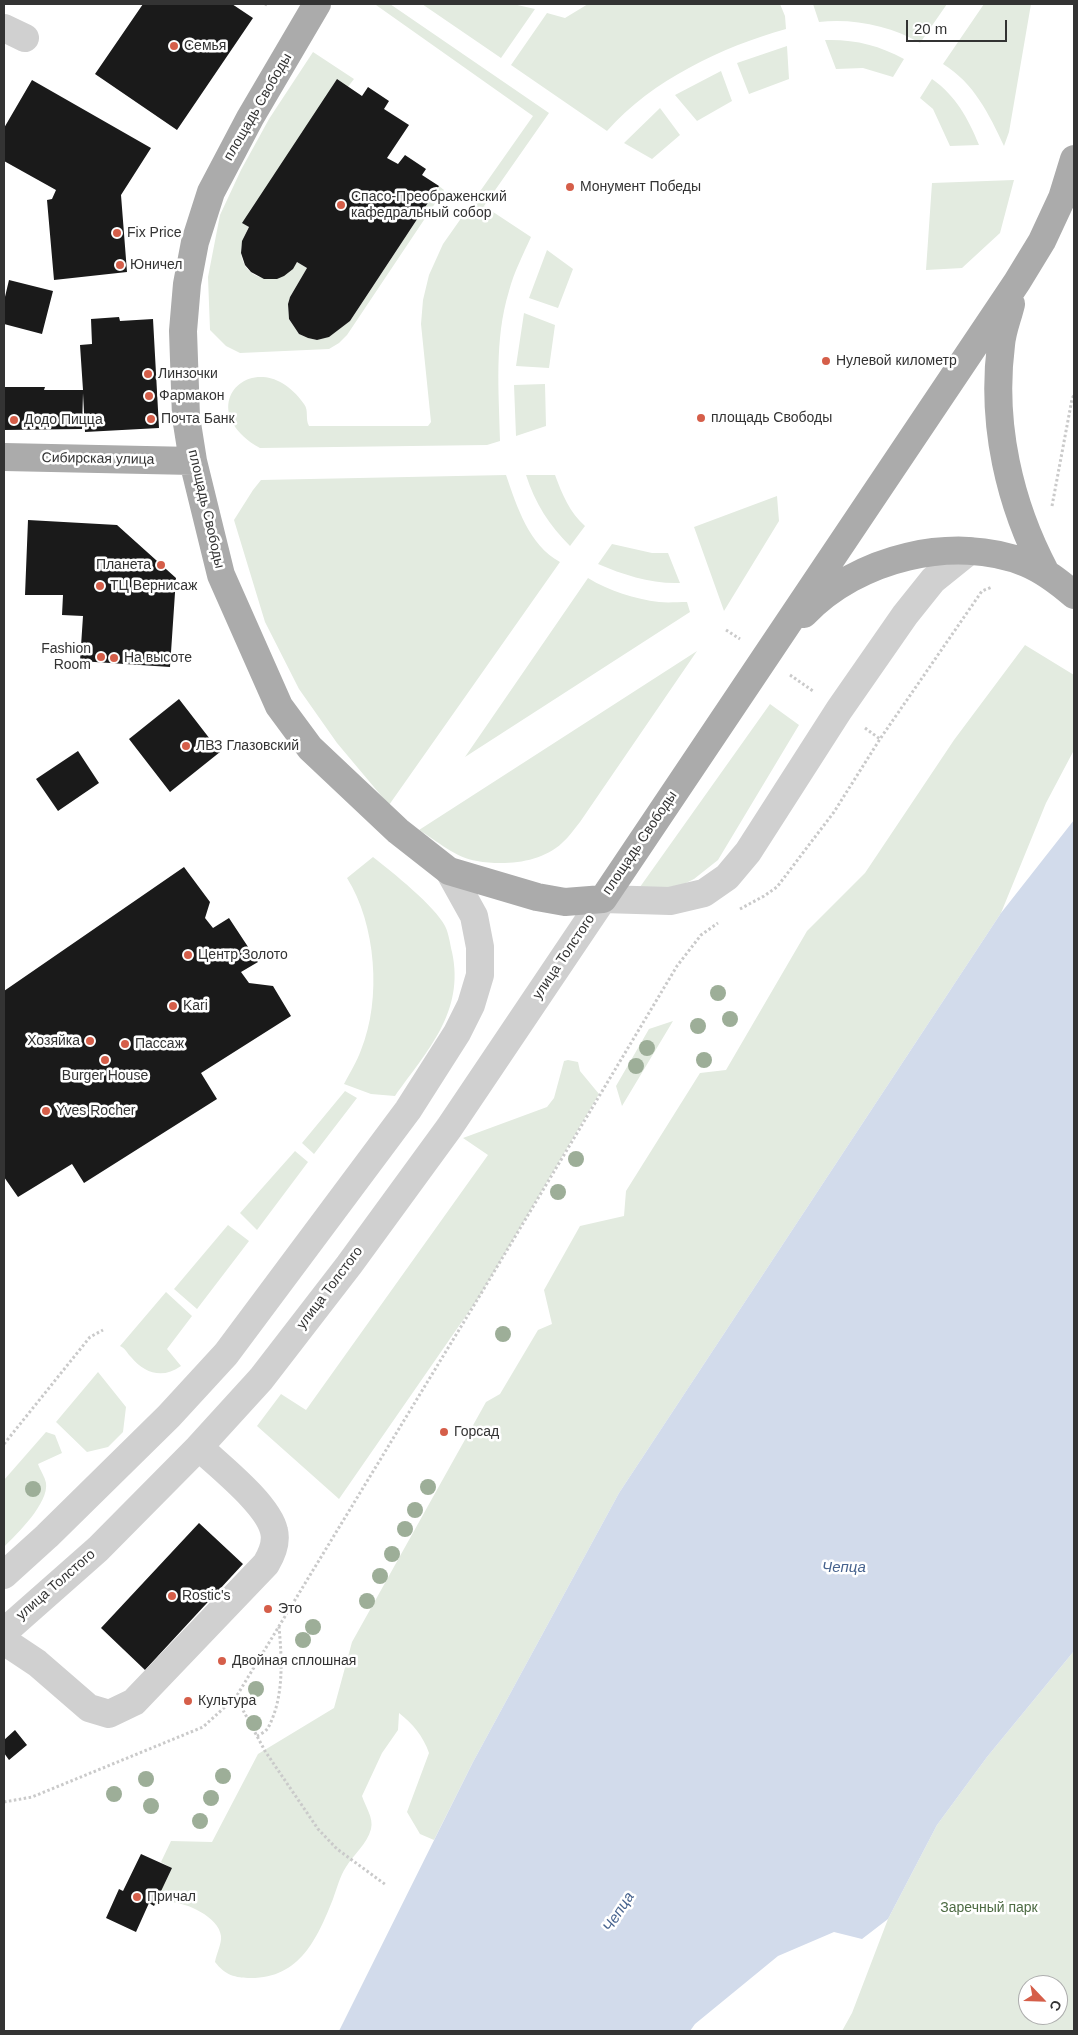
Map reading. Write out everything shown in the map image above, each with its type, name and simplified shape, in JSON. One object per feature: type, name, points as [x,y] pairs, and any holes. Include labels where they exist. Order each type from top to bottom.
[{"type":"main road","name":"площадь Свободы","points":[[317,4],[250,118],[211,192],[195,242],[187,284],[183,331],[186,417],[193,461],[221,575],[279,706],[310,748],[398,831],[449,872],[537,897],[565,902],[603,899],[1017,282],[1042,241],[1062,198],[1074,159]]},
{"type":"main road","name":"площадь Свободы","points":[[1017,282],[1001,344],[998,419],[1007,471],[1013,492],[1035,551],[1046,572]]},
{"type":"main road","name":"Сибирская улица","points":[[4,457],[193,461]]},
{"type":"main road","name":"площадь Свободы","points":[[764,657],[815,603],[851,577],[885,563],[925,554],[969,551],[998,555],[1046,572],[1074,594]]},
{"type":"street","points":[[603,899],[670,901],[704,893],[727,877],[748,852],[839,710],[905,615],[933,580],[969,551]]},
{"type":"street","name":"площадь Свободы","points":[[4,1575],[47,1536],[169,1416],[226,1354],[408,1110],[457,1033],[471,1005],[480,975],[480,947],[474,916],[449,872]]},
{"type":"street","name":"улица Толстого","points":[[4,1632],[98,1549],[199,1447],[261,1379],[450,1128],[603,899]]},
{"type":"street","points":[[4,1641],[37,1663],[89,1708],[109,1714],[134,1702],[266,1564],[274,1550],[274,1531],[264,1509],[199,1447]]},
{"type":"path","points":[[1052,507],[1074,395]]},
{"type":"path","points":[[733,912],[777,887],[834,812],[880,739],[982,592],[999,583]]},
{"type":"path","points":[[726,630],[880,739]]},
{"type":"path","points":[[4,1802],[32,1797],[203,1727],[236,1697],[474,1306],[677,966],[701,935],[725,918]]},
{"type":"path","points":[[4,1444],[90,1337],[103,1330]]},
{"type":"path","points":[[257,1736],[268,1728],[279,1694],[282,1660],[278,1626]]},
{"type":"path","points":[[236,1697],[257,1736],[318,1829],[337,1849],[386,1885]]},
{"type":"green space","points":[[377,4],[390,4],[549,113],[484,206],[531,237],[511,284],[501,328],[498,366],[500,441],[487,445],[260,448],[239,431],[229,414],[230,398],[237,386],[251,378],[268,378],[286,386],[304,404],[309,426],[428,426],[431,422],[421,324],[423,300],[429,275],[443,244],[533,116]]},
{"type":"green space","points":[[422,4],[513,4],[535,9],[501,58]]},
{"type":"green space","points":[[588,4],[780,4],[785,16],[786,29],[737,45],[689,68],[645,96],[607,131],[511,65],[547,13],[565,18]]},
{"type":"green space","points":[[813,4],[947,4],[920,43],[897,32],[858,22],[819,22]]},
{"type":"green space","points":[[984,4],[1031,4],[1009,132],[1004,146],[980,100],[964,80],[943,64]]},
{"type":"green space","points":[[825,40],[866,44],[904,59],[893,77],[863,68],[836,69]]},
{"type":"green space","points":[[787,46],[789,79],[749,94],[737,63]]},
{"type":"green space","points":[[313,52],[354,79],[243,223],[249,227],[241,247],[244,264],[257,276],[274,278],[283,275],[297,262],[307,268],[288,304],[289,319],[299,334],[317,340],[350,321],[439,186],[444,190],[347,335],[339,343],[329,349],[240,353],[226,346],[210,330],[208,277],[220,215],[241,170],[269,119]]},
{"type":"green space","points":[[721,71],[732,101],[697,121],[675,95]]},
{"type":"green space","points":[[932,79],[955,100],[979,145],[950,146],[933,109],[920,98]]},
{"type":"green space","points":[[660,108],[680,135],[652,159],[624,143]]},
{"type":"green space","points":[[1014,180],[1000,233],[962,268],[926,270],[932,183]]},
{"type":"green space","points":[[547,250],[573,269],[558,308],[529,298]]},
{"type":"green space","points":[[524,313],[555,325],[549,368],[516,366]]},
{"type":"green space","points":[[545,384],[546,426],[516,436],[514,385]]},
{"type":"green space","points":[[506,475],[520,512],[532,535],[549,555],[560,562],[389,805],[337,743],[299,689],[265,622],[234,520],[261,480]]},
{"type":"green space","points":[[526,475],[555,475],[571,509],[585,526],[570,546],[544,513]]},
{"type":"green space","points":[[777,496],[779,521],[724,611],[694,527]]},
{"type":"green space","points":[[612,544],[652,553],[668,553],[680,583],[638,578],[598,564]]},
{"type":"green space","points":[[588,578],[613,591],[641,599],[662,602],[687,602],[690,612],[465,757]]},
{"type":"green space","points":[[1025,645],[1074,675],[1074,750],[1046,803],[1001,913],[619,1493],[473,1762],[434,1840],[420,1834],[407,1812],[429,1753],[417,1731],[399,1713],[398,1730],[382,1753],[362,1796],[369,1812],[371,1829],[340,1878],[327,1914],[313,1942],[294,1964],[282,1971],[268,1976],[251,1978],[227,1973],[215,1962],[221,1936],[219,1929],[208,1917],[192,1908],[176,1903],[165,1902],[154,1906],[171,1868],[161,1862],[171,1841],[212,1842],[258,1754],[334,1708],[352,1642],[486,1402],[500,1394],[538,1330],[552,1324],[544,1290],[580,1226],[624,1216],[626,1191],[700,1073],[726,1070],[807,931],[865,873],[954,740]]},
{"type":"green space","points":[[697,651],[580,822],[565,841],[553,850],[533,859],[510,863],[477,861],[454,853],[419,830]]},
{"type":"green space","points":[[770,704],[799,725],[718,860],[694,879],[680,886],[635,894]]},
{"type":"green space","points":[[373,857],[412,890],[440,918],[448,936],[455,974],[448,1012],[440,1030],[431,1046],[395,1096],[371,1094],[344,1084],[359,1054],[368,1030],[372,1008],[373,985],[370,939],[357,897],[347,878]]},
{"type":"green space","points":[[673,1021],[622,1106],[616,1086],[649,1029]]},
{"type":"green space","points":[[564,1061],[578,1062],[580,1071],[599,1094],[479,1297],[339,1499],[257,1426],[281,1394],[306,1410],[488,1155],[463,1138],[547,1107],[554,1098]]},
{"type":"green space","points":[[345,1091],[357,1098],[314,1154],[302,1143]]},
{"type":"green space","points":[[295,1151],[308,1162],[257,1230],[240,1213]]},
{"type":"green space","points":[[228,1225],[249,1241],[197,1309],[174,1289]]},
{"type":"green space","points":[[166,1292],[192,1316],[167,1349],[181,1366],[168,1372],[154,1373],[136,1363],[125,1349],[120,1346]]},
{"type":"green space","points":[[98,1372],[126,1407],[123,1432],[108,1447],[87,1452],[56,1422]]},
{"type":"green space","points":[[46,1432],[55,1435],[62,1453],[38,1464],[46,1483],[43,1500],[31,1518],[4,1547],[4,1480]]},
{"type":"green space","name":"Заречный парк","points":[[1074,1651],[1074,2031],[842,2031],[852,2013],[888,1919],[937,1825],[987,1757]]},
{"type":"water","name":"Чепца","points":[[1074,820],[1074,1651],[987,1757],[937,1825],[888,1919],[862,1939],[834,1932],[778,1956],[695,2024],[690,2031],[339,2031],[473,1762],[619,1493],[1001,913]]},
{"type":"building","name":"Семья","points":[[143,4],[232,4],[253,18],[177,130],[95,74]]},
{"type":"building","name":"Спасо-Преображенский кафедральный собор","points":[[337,79],[362,96],[368,87],[389,101],[384,109],[409,125],[387,158],[398,164],[405,155],[426,169],[422,175],[439,186],[350,321],[329,337],[317,340],[299,334],[289,319],[288,304],[290,297],[307,268],[297,262],[293,269],[277,279],[264,279],[251,272],[245,265],[241,253],[242,241],[249,227],[242,223]]},
{"type":"building","points":[[32,80],[151,148],[121,195],[127,272],[54,280],[47,200],[52,199],[56,190],[4,161],[4,128]]},
{"type":"building","points":[[9,280],[53,291],[42,334],[4,324],[4,301]]},
{"type":"building","points":[[119,317],[120,321],[153,319],[159,428],[85,432],[83,393],[82,429],[4,430],[4,387],[45,387],[44,390],[83,390],[80,345],[92,344],[91,319]]},
{"type":"building","name":"ТЦ Вернисаж","points":[[28,520],[117,525],[176,578],[170,667],[80,661],[83,616],[62,615],[63,595],[25,595]]},
{"type":"building","points":[[179,699],[220,752],[170,792],[129,739]]},
{"type":"building","points":[[78,751],[99,783],[58,811],[36,779]]},
{"type":"building","name":"Пассаж","points":[[184,867],[210,902],[205,918],[213,928],[229,918],[258,962],[241,972],[249,983],[273,986],[291,1016],[201,1073],[217,1099],[84,1183],[72,1164],[18,1197],[4,1177],[4,991]]},
{"type":"building","name":"Rostic's","points":[[199,1523],[243,1564],[145,1670],[101,1628]]},
{"type":"building","points":[[15,1730],[27,1745],[9,1760],[4,1753],[4,1740]]},
{"type":"building","name":"Причал","points":[[141,1854],[172,1868],[154,1906],[149,1903],[136,1932],[106,1918],[119,1889],[123,1891]]},
{"type":"place","name":"Семья","points":[[174,46]]},
{"type":"place","name":"Монумент Победы","points":[[570,187]]},
{"type":"place","name":"Спасо-Преображенский кафедральный собор","points":[[341,205]]},
{"type":"place","name":"Fix Price","points":[[117,233]]},
{"type":"place","name":"Юничел","points":[[120,265]]},
{"type":"place","name":"Нулевой километр","points":[[826,361]]},
{"type":"place","name":"Линзочки","points":[[148,374]]},
{"type":"place","name":"Фармакон","points":[[149,396]]},
{"type":"place","name":"площадь Свободы","points":[[701,418]]},
{"type":"place","name":"Почта Банк","points":[[151,419]]},
{"type":"place","name":"Додо Пицца","points":[[14,420]]},
{"type":"place","name":"Планета","points":[[161,565]]},
{"type":"place","name":"ТЦ Вернисаж","points":[[100,586]]},
{"type":"place","name":"Fashion Room","points":[[101,657]]},
{"type":"place","name":"На высоте","points":[[114,658]]},
{"type":"place","name":"ЛВЗ Глазовский","points":[[186,746]]},
{"type":"place","name":"Центр Золото","points":[[188,955]]},
{"type":"place","name":"Kari","points":[[173,1006]]},
{"type":"place","name":"Хозяйка","points":[[90,1041]]},
{"type":"place","name":"Пассаж","points":[[125,1044]]},
{"type":"place","name":"Burger House","points":[[105,1060]]},
{"type":"place","name":"Yves Rocher","points":[[46,1111]]},
{"type":"place","name":"Горсад","points":[[444,1432]]},
{"type":"place","name":"Rostic's","points":[[172,1596]]},
{"type":"place","name":"Это","points":[[268,1609]]},
{"type":"place","name":"Двойная сплошная","points":[[222,1661]]},
{"type":"place","name":"Культура","points":[[188,1701]]},
{"type":"place","name":"Причал","points":[[137,1897]]}]
